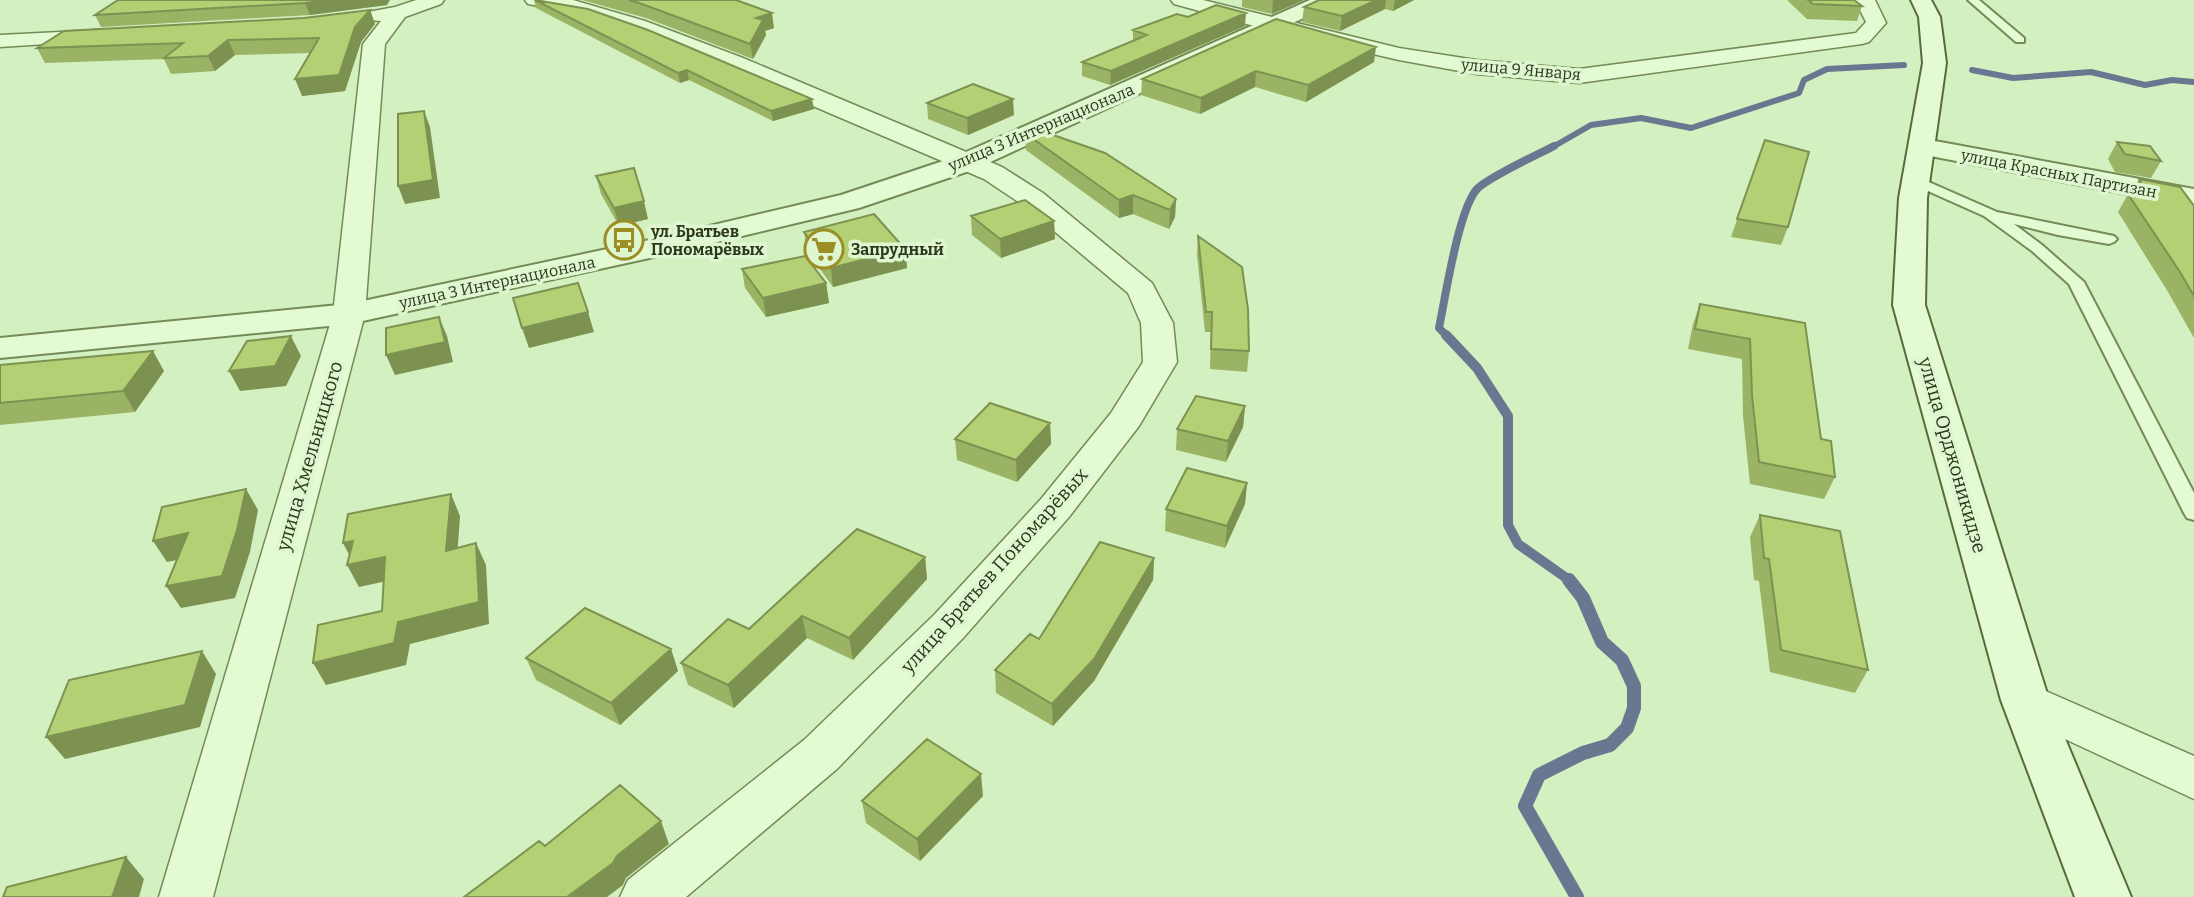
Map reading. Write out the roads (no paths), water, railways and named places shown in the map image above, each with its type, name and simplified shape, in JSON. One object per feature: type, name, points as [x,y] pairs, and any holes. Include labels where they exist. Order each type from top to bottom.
[{"type":"street","points":[[360,18],[398,13],[434,0]]},
{"type":"street","name":"улица Братьев Пономарёвых","points":[[535,0],[587,8],[619,17],[993,173],[1033,200],[1141,289],[1157,323],[1160,362],[1126,418],[1055,508],[949,626],[821,754],[647,897]]},
{"type":"street","name":"улица 9 Января","points":[[1181,0],[1272,25],[1399,54],[1579,76],[1862,38],[1876,23],[1865,0]]},
{"type":"street","name":"улица 3 Интернационала","points":[[0,348],[349,314],[654,248],[849,202],[965,163],[1327,0]]},
{"type":"street","name":"улица Орджоникидзе","points":[[1922,0],[1936,38],[1908,247],[1909,305],[2025,700],[2103,897]]},
{"type":"street","name":"улица Хмельницкого","points":[[186,897],[349,314],[374,44],[398,13]]},
{"type":"street","points":[[0,41],[119,35]]},
{"type":"street","points":[[0,57],[24,41]]},
{"type":"street","name":"улица Красных Партизан","points":[[1920,164],[2194,198]]},
{"type":"street","points":[[2025,700],[2194,778]]},
{"type":"lane","points":[[1973,0],[2020,40]]},
{"type":"lane","points":[[1920,164],[2038,248],[2076,282],[2194,513]]},
{"type":"lane","points":[[1989,213],[2058,231],[2109,239]]},
{"type":"waterway","points":[[1551,148],[1591,125],[1641,118],[1691,128],[1799,93],[1804,80],[1827,69],[1904,65]]},
{"type":"waterway","points":[[1972,70],[2013,78],[2091,72],[2145,85],[2172,80],[2194,82]]},
{"type":"waterway","points":[[1446,335],[1439,328],[1459,233],[1471,198],[1478,188],[1494,177],[1554,146]]},
{"type":"waterway","points":[[1446,335],[1477,368],[1508,416],[1508,525],[1518,544],[1572,582]]},
{"type":"waterway","points":[[1569,580],[1583,598],[1602,642],[1622,660],[1634,686],[1634,708],[1627,728],[1610,745],[1583,753],[1539,775],[1525,806],[1577,897]]},
{"type":"place","name":"ул. Братьев Пономарёвых","points":[[624,240]]},
{"type":"place","name":"Запрудный","points":[[824,249]]}]
